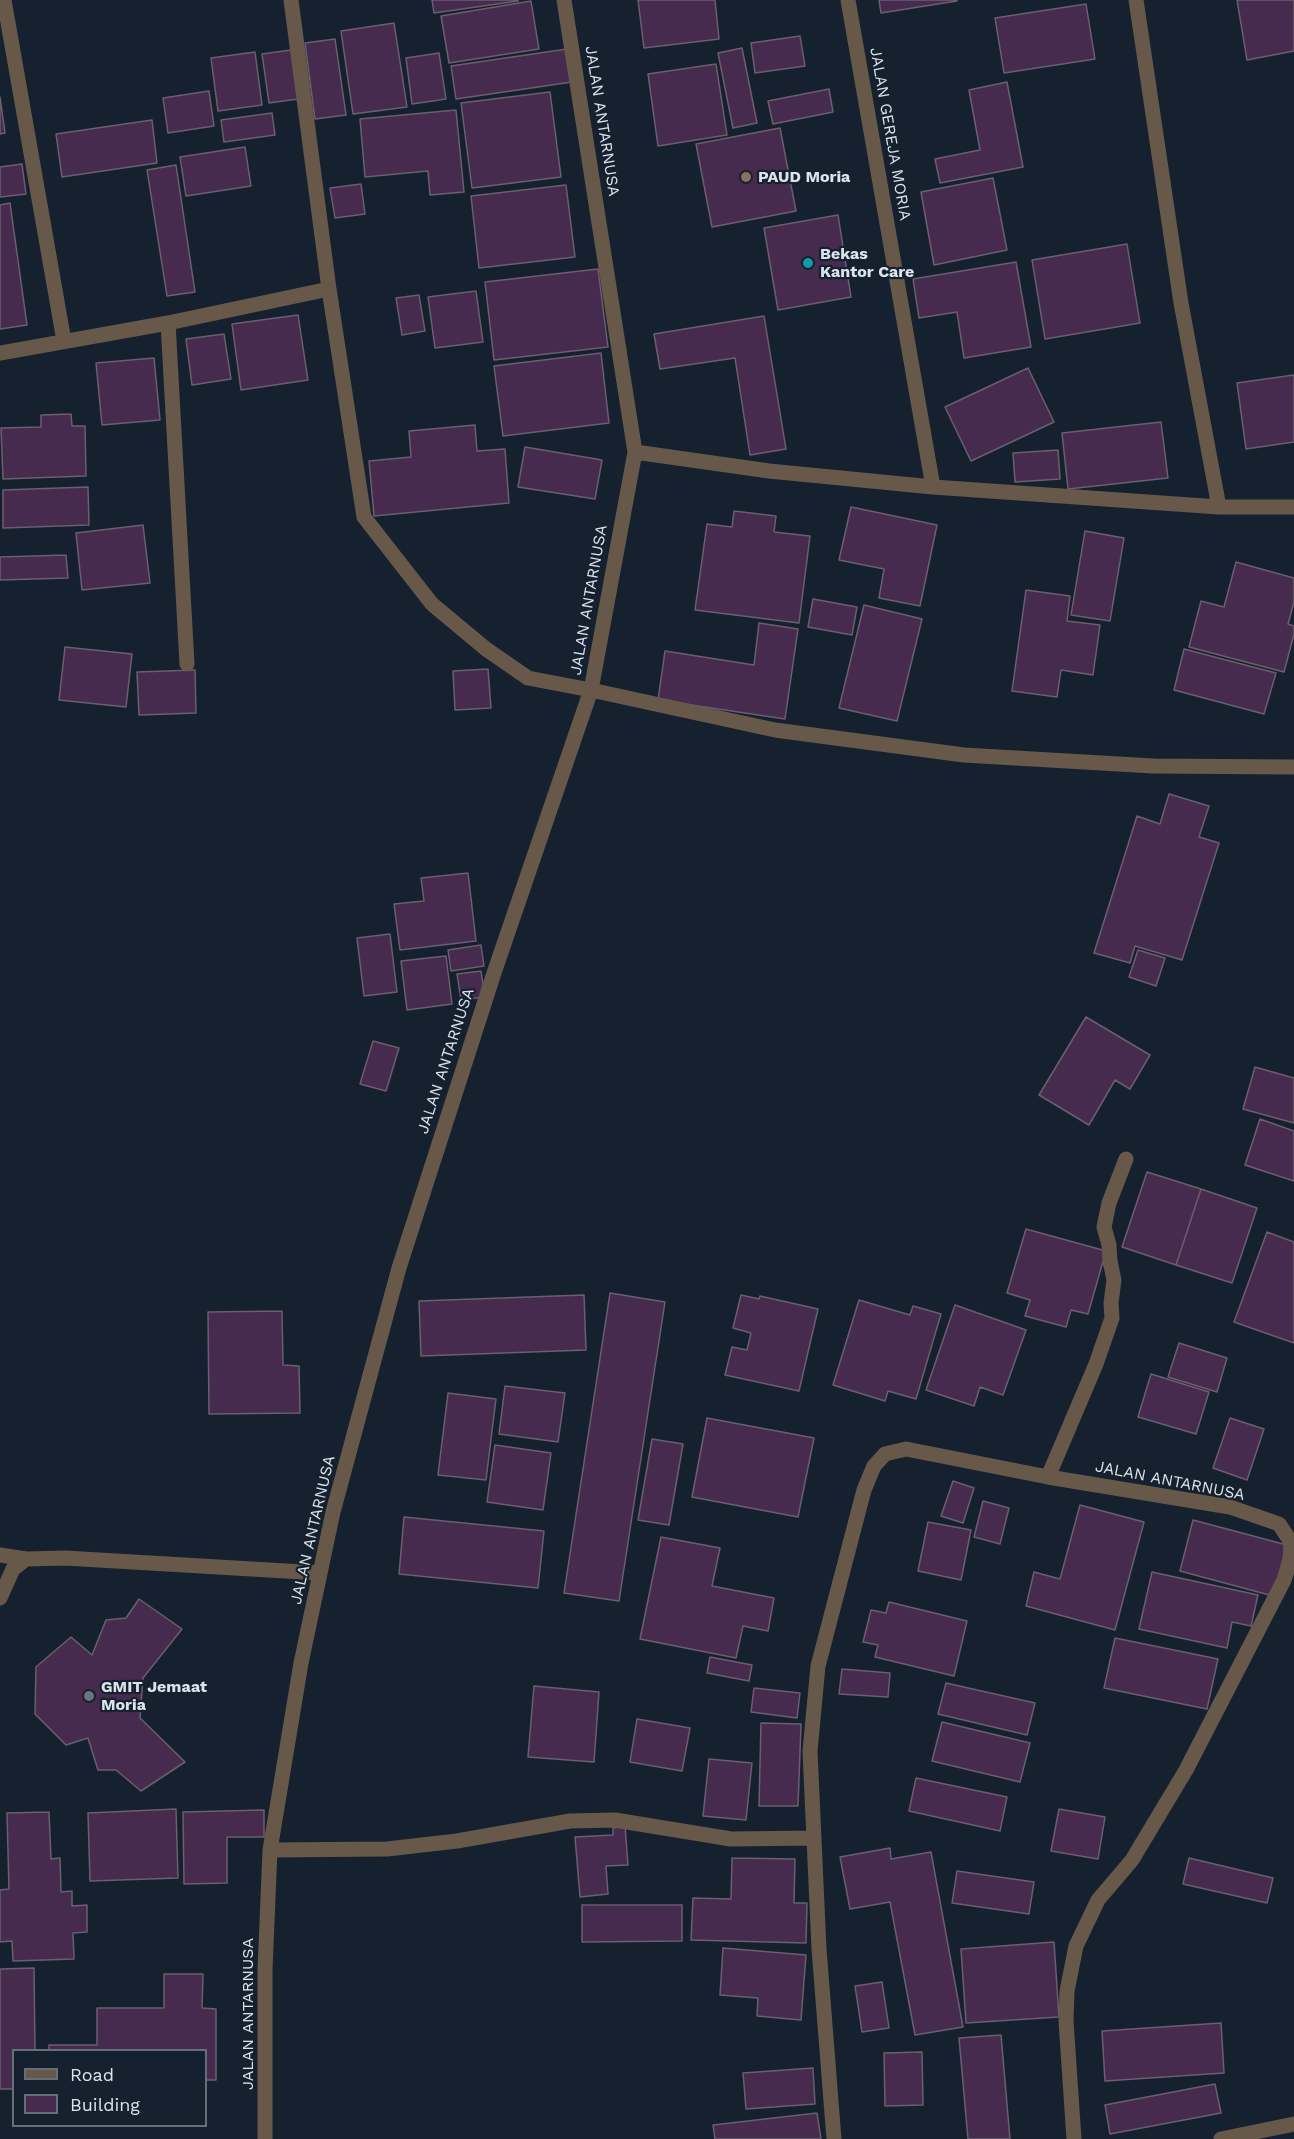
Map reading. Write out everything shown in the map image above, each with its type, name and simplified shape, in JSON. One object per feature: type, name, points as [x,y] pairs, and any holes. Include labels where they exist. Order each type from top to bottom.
[{"type":"street","points":[[3,0],[64,341]]},
{"type":"street","points":[[291,0],[329,290],[364,517],[432,604],[486,650],[528,678],[774,730],[964,755],[1154,765],[1294,767]]},
{"type":"street","name":"JALAN ANTARNUSA","points":[[265,2139],[265,1970],[270,1850],[301,1663],[333,1512],[399,1268],[494,973],[591,690],[635,452],[564,0]]},
{"type":"street","name":"JALAN GEREJA MORIA","points":[[848,0],[933,487]]},
{"type":"street","points":[[1136,0],[1181,303],[1219,507]]},
{"type":"street","points":[[0,353],[168,323],[329,290]]},
{"type":"street","points":[[168,323],[187,664]]},
{"type":"street","points":[[635,452],[769,471],[933,487],[1219,507],[1294,507]]},
{"type":"street","points":[[1048,1477],[1096,1364],[1112,1318],[1114,1280],[1104,1227],[1109,1203],[1125,1160]]},
{"type":"street","name":"JALAN ANTARNUSA","points":[[834,2139],[819,1949],[810,1751],[818,1666],[864,1490],[874,1466],[885,1454],[906,1449],[1048,1477],[1230,1507],[1279,1524],[1291,1542],[1290,1562],[1284,1580],[1186,1770],[1132,1860],[1098,1900],[1076,1946],[1067,1991],[1066,2021],[1074,2139]]},
{"type":"street","points":[[0,1556],[26,1559],[65,1557],[320,1573]]},
{"type":"street","points":[[0,1598],[13,1569],[26,1559]]},
{"type":"street","points":[[270,1850],[387,1849],[457,1841],[570,1821],[592,1820],[615,1820],[731,1839],[813,1838]]},
{"type":"street","points":[[1221,2139],[1294,2124]]},
{"type":"building","points":[[432,0],[518,0],[518,1],[434,13]]},
{"type":"building","points":[[638,0],[715,0],[719,39],[644,48]]},
{"type":"building","points":[[879,0],[957,0],[957,1],[881,13]]},
{"type":"building","points":[[1237,0],[1294,0],[1294,51],[1247,60]]},
{"type":"building","points":[[531,1],[539,49],[449,63],[441,16]]},
{"type":"building","points":[[1086,4],[1095,59],[1004,73],[995,18]]},
{"type":"building","points":[[394,23],[407,107],[353,114],[341,31]]},
{"type":"building","points":[[800,36],[805,66],[755,73],[751,43]]},
{"type":"building","points":[[335,39],[346,115],[315,119],[305,43]]},
{"type":"building","points":[[742,48],[757,123],[733,128],[718,53]]},
{"type":"building","points":[[567,49],[572,82],[456,99],[451,66]]},
{"type":"building","points":[[291,50],[298,99],[269,103],[262,54]]},
{"type":"building","points":[[255,52],[262,105],[218,111],[211,58]]},
{"type":"building","points":[[439,53],[446,99],[412,104],[406,58]]},
{"type":"building","points":[[716,64],[727,135],[658,146],[648,74]]},
{"type":"building","points":[[1007,82],[1023,167],[940,183],[935,159],[980,150],[969,90]]},
{"type":"building","points":[[829,89],[833,112],[773,124],[768,101]]},
{"type":"building","points":[[209,91],[214,126],[168,133],[163,98]]},
{"type":"building","points":[[550,92],[561,177],[472,188],[461,103]]},
{"type":"building","points":[[0,97],[5,133],[0,134]]},
{"type":"building","points":[[456,110],[464,192],[430,195],[428,171],[365,177],[360,119]]},
{"type":"building","points":[[272,113],[275,135],[224,142],[221,120]]},
{"type":"building","points":[[152,120],[157,163],[62,177],[56,134]]},
{"type":"building","name":"PAUD Moria","points":[[780,128],[796,211],[712,227],[696,144]]},
{"type":"building","points":[[245,147],[251,186],[186,196],[180,157]]},
{"type":"building","points":[[22,164],[26,194],[0,197],[0,167]]},
{"type":"building","points":[[176,165],[195,292],[167,296],[147,170]]},
{"type":"building","points":[[993,178],[1007,250],[934,265],[921,192]]},
{"type":"building","points":[[361,184],[365,214],[335,218],[330,188]]},
{"type":"building","points":[[566,185],[575,257],[479,268],[471,196]]},
{"type":"building","points":[[10,203],[27,325],[0,329],[0,205]]},
{"type":"building","name":"Bekas Kantor Care","points":[[838,215],[851,297],[778,310],[764,228]]},
{"type":"building","points":[[1127,244],[1140,323],[1045,339],[1032,260]]},
{"type":"building","points":[[1016,262],[1031,347],[964,358],[957,312],[919,318],[913,279]]},
{"type":"building","points":[[598,269],[608,347],[494,360],[485,282]]},
{"type":"building","points":[[476,291],[483,342],[435,348],[428,297]]},
{"type":"building","points":[[419,295],[425,331],[402,335],[396,298]]},
{"type":"building","points":[[298,315],[308,380],[241,390],[232,324]]},
{"type":"building","points":[[764,316],[786,449],[750,455],[735,358],[660,369],[654,334]]},
{"type":"building","points":[[224,334],[231,379],[192,385],[186,339]]},
{"type":"building","points":[[601,353],[609,423],[503,436],[494,366]]},
{"type":"building","points":[[154,358],[160,420],[102,425],[96,363]]},
{"type":"building","points":[[1028,368],[1054,422],[971,461],[945,407]]},
{"type":"building","points":[[1294,375],[1294,442],[1246,449],[1237,383]]},
{"type":"building","points":[[71,414],[72,426],[85,426],[86,476],[3,479],[1,428],[41,427],[41,415]]},
{"type":"building","points":[[1161,422],[1168,478],[1068,489],[1062,433]]},
{"type":"building","points":[[475,425],[477,451],[505,449],[509,503],[374,516],[369,461],[411,457],[409,431]]},
{"type":"building","points":[[525,447],[602,460],[595,499],[518,487]]},
{"type":"building","points":[[1058,450],[1060,479],[1015,482],[1013,453]]},
{"type":"building","points":[[88,487],[89,525],[3,528],[3,490]]},
{"type":"building","points":[[851,507],[937,525],[920,606],[879,598],[884,569],[839,560]]},
{"type":"building","points":[[734,511],[776,516],[774,532],[810,536],[799,623],[695,610],[707,524],[732,527]]},
{"type":"building","points":[[143,525],[150,583],[82,590],[76,533]]},
{"type":"building","points":[[1085,531],[1124,538],[1110,621],[1071,615]]},
{"type":"building","points":[[66,555],[68,578],[0,580],[0,557]]},
{"type":"building","points":[[1236,562],[1294,578],[1294,602],[1288,624],[1294,626],[1294,634],[1284,672],[1189,647],[1201,601],[1224,607]]},
{"type":"building","points":[[1026,590],[1070,596],[1067,621],[1100,625],[1093,675],[1061,670],[1057,697],[1012,691]]},
{"type":"building","points":[[813,599],[857,607],[852,635],[808,627]]},
{"type":"building","points":[[864,605],[922,619],[897,721],[839,708]]},
{"type":"building","points":[[759,623],[798,629],[785,719],[658,700],[665,651],[754,665]]},
{"type":"building","points":[[65,647],[132,654],[126,707],[59,700]]},
{"type":"building","points":[[1184,649],[1276,673],[1264,714],[1174,690]]},
{"type":"building","points":[[488,669],[491,708],[455,710],[453,671]]},
{"type":"building","points":[[195,670],[196,713],[139,715],[137,672]]},
{"type":"building","points":[[1169,794],[1209,806],[1199,837],[1219,843],[1182,960],[1135,946],[1130,963],[1094,953],[1137,816],[1160,824]]},
{"type":"building","points":[[468,873],[476,941],[400,950],[394,904],[424,901],[421,878]]},
{"type":"building","points":[[390,934],[397,992],[364,996],[357,938]]},
{"type":"building","points":[[481,945],[484,966],[451,971],[448,950]]},
{"type":"building","points":[[1138,950],[1165,958],[1156,986],[1129,977]]},
{"type":"building","points":[[446,956],[452,1004],[407,1010],[401,961]]},
{"type":"building","points":[[481,971],[485,997],[461,1000],[457,974]]},
{"type":"building","points":[[1086,1017],[1150,1055],[1130,1089],[1115,1080],[1089,1125],[1039,1095]]},
{"type":"building","points":[[373,1041],[399,1048],[386,1091],[360,1084]]},
{"type":"building","points":[[1255,1067],[1294,1078],[1294,1123],[1243,1109]]},
{"type":"building","points":[[1260,1119],[1294,1131],[1294,1181],[1245,1165]]},
{"type":"building","points":[[1147,1172],[1201,1189],[1176,1265],[1122,1247]]},
{"type":"building","points":[[1201,1189],[1257,1208],[1232,1283],[1176,1265]]},
{"type":"building","points":[[1026,1229],[1106,1251],[1088,1314],[1071,1310],[1066,1327],[1025,1316],[1030,1300],[1007,1293]]},
{"type":"building","points":[[1267,1232],[1294,1242],[1294,1343],[1234,1322]]},
{"type":"building","points":[[610,1293],[665,1302],[619,1601],[564,1593]]},
{"type":"building","points":[[584,1295],[586,1350],[421,1356],[419,1301]]},
{"type":"building","points":[[741,1295],[759,1299],[760,1296],[818,1309],[799,1391],[725,1375],[732,1347],[747,1350],[751,1333],[733,1328]]},
{"type":"building","points":[[859,1300],[910,1315],[913,1306],[941,1314],[916,1399],[888,1391],[885,1401],[833,1385]]},
{"type":"building","points":[[955,1305],[1026,1330],[1003,1395],[980,1387],[974,1406],[926,1390]]},
{"type":"building","points":[[282,1311],[283,1365],[299,1366],[300,1413],[209,1414],[208,1312]]},
{"type":"building","points":[[1179,1343],[1227,1358],[1217,1392],[1168,1377]]},
{"type":"building","points":[[1151,1374],[1209,1392],[1196,1434],[1138,1417]]},
{"type":"building","points":[[505,1386],[565,1393],[558,1442],[499,1434]]},
{"type":"building","points":[[448,1393],[496,1399],[486,1480],[438,1475]]},
{"type":"building","points":[[707,1418],[814,1438],[798,1517],[692,1497]]},
{"type":"building","points":[[1230,1418],[1264,1429],[1247,1480],[1213,1468]]},
{"type":"building","points":[[652,1439],[683,1444],[669,1525],[638,1520]]},
{"type":"building","points":[[495,1445],[551,1453],[543,1510],[487,1502]]},
{"type":"building","points":[[953,1481],[974,1488],[963,1523],[941,1516]]},
{"type":"building","points":[[983,1501],[1009,1508],[1000,1544],[974,1537]]},
{"type":"building","points":[[1080,1505],[1144,1522],[1115,1630],[1026,1606],[1034,1572],[1060,1579]]},
{"type":"building","points":[[404,1517],[544,1531],[538,1588],[399,1574]]},
{"type":"building","points":[[1193,1520],[1287,1545],[1273,1596],[1180,1571]]},
{"type":"building","points":[[928,1522],[971,1530],[961,1580],[918,1571]]},
{"type":"building","points":[[661,1537],[720,1548],[712,1586],[774,1598],[768,1631],[743,1626],[736,1658],[640,1639]]},
{"type":"building","points":[[1152,1572],[1258,1595],[1251,1626],[1232,1622],[1227,1648],[1139,1629]]},
{"type":"building","name":"GMIT Jemaat Moria","points":[[139,1599],[182,1629],[143,1678],[140,1718],[185,1762],[141,1791],[116,1770],[98,1770],[88,1738],[66,1745],[35,1714],[36,1667],[71,1637],[92,1655],[106,1620],[126,1618]]},
{"type":"building","points":[[889,1602],[967,1621],[954,1676],[875,1657],[878,1645],[863,1642],[871,1610],[886,1613]]},
{"type":"building","points":[[1115,1638],[1218,1659],[1207,1709],[1104,1688]]},
{"type":"building","points":[[710,1657],[752,1665],[749,1681],[707,1673]]},
{"type":"building","points":[[842,1669],[890,1673],[888,1697],[839,1694]]},
{"type":"building","points":[[946,1683],[1035,1703],[1027,1735],[938,1714]]},
{"type":"building","points":[[534,1686],[599,1692],[594,1762],[528,1757]]},
{"type":"building","points":[[754,1688],[800,1693],[797,1718],[751,1712]]},
{"type":"building","points":[[637,1719],[690,1728],[682,1771],[630,1762]]},
{"type":"building","points":[[942,1722],[1030,1743],[1020,1782],[932,1761]]},
{"type":"building","points":[[761,1723],[801,1724],[798,1806],[759,1806]]},
{"type":"building","points":[[709,1759],[752,1763],[746,1820],[703,1816]]},
{"type":"building","points":[[916,1778],[1007,1797],[1000,1831],[909,1811]]},
{"type":"building","points":[[176,1809],[178,1878],[90,1881],[88,1813]]},
{"type":"building","points":[[1059,1809],[1105,1817],[1098,1859],[1051,1851]]},
{"type":"building","points":[[264,1810],[264,1837],[227,1837],[227,1883],[184,1884],[183,1812]]},
{"type":"building","points":[[49,1812],[51,1859],[60,1858],[61,1892],[72,1891],[72,1906],[87,1905],[87,1932],[73,1933],[74,1959],[13,1961],[12,1941],[0,1942],[0,1890],[9,1889],[7,1813]]},
{"type":"building","points":[[625,1826],[628,1865],[606,1866],[608,1894],[580,1897],[575,1837],[613,1835],[613,1828]]},
{"type":"building","points":[[890,1848],[891,1859],[931,1852],[963,2027],[915,2035],[890,1902],[850,1909],[840,1857]]},
{"type":"building","points":[[732,1858],[795,1859],[794,1903],[807,1903],[806,1943],[691,1940],[693,1898],[731,1899]]},
{"type":"building","points":[[1189,1858],[1273,1878],[1267,1903],[1183,1884]]},
{"type":"building","points":[[957,1871],[1034,1882],[1029,1914],[952,1903]]},
{"type":"building","points":[[582,1905],[682,1905],[682,1941],[582,1942]]},
{"type":"building","points":[[1054,1942],[1059,2017],[966,2023],[961,1949]]},
{"type":"building","points":[[723,1948],[806,1955],[801,2020],[757,2016],[758,1998],[720,1995]]},
{"type":"building","points":[[34,1968],[35,2049],[12,2049],[12,2089],[0,2089],[0,1969]]},
{"type":"building","points":[[164,1974],[203,1974],[202,2008],[216,2009],[216,2080],[207,2080],[207,2049],[49,2049],[49,2045],[97,2045],[97,2008],[164,2008]]},
{"type":"building","points":[[882,1982],[889,2028],[862,2032],[855,1986]]},
{"type":"building","points":[[1221,2023],[1224,2073],[1105,2081],[1102,2031]]},
{"type":"building","points":[[1001,2035],[1010,2139],[968,2139],[959,2038]]},
{"type":"building","points":[[922,2052],[923,2105],[885,2106],[884,2053]]},
{"type":"building","points":[[813,2068],[815,2104],[746,2109],[743,2073]]},
{"type":"building","points":[[1215,2084],[1221,2113],[1110,2134],[1105,2105]]},
{"type":"building","points":[[817,2113],[821,2139],[715,2139],[713,2125]]},
{"type":"place","name":"PAUD Moria","points":[[746,177]]},
{"type":"place","name":"Bekas Kantor Care","points":[[808,263]]},
{"type":"place","name":"GMIT Jemaat Moria","points":[[89,1696]]}]
